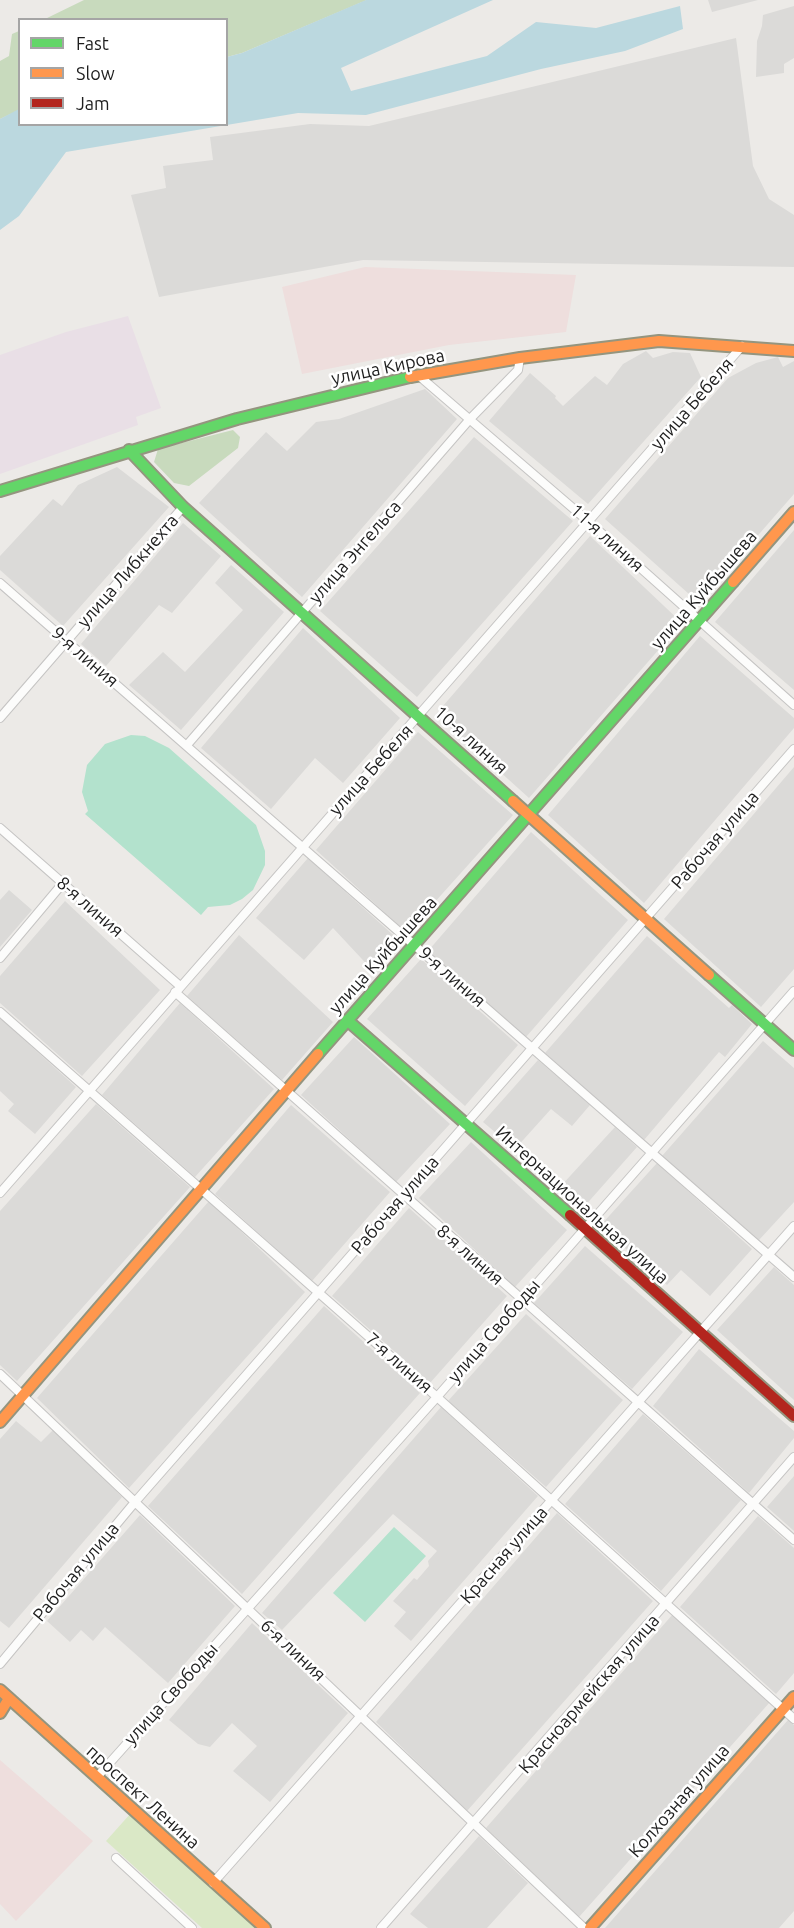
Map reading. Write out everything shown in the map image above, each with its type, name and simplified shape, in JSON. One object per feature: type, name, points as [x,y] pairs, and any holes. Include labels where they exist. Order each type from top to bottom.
[{"type":"street","name":"улица Кирова","points":[[0,491],[237,419],[418,375],[520,358],[659,341],[794,351]]},
{"type":"street","name":"улица Бебеля","points":[[0,1193],[742,346]]},
{"type":"street","name":"улица Энгельса","points":[[187,746],[470,419],[518,370],[520,358]]},
{"type":"street","name":"11-я линия","points":[[418,375],[589,522],[794,705]]},
{"type":"street","name":"10-я линия","points":[[129,450],[183,507],[420,715],[645,920],[794,1050]]},
{"type":"street","name":"улица Либкнехта","points":[[0,718],[183,507]]},
{"type":"street","name":"улица Куйбышева","points":[[0,1422],[285,1091],[794,512]]},
{"type":"street","name":"9-я линия","points":[[0,583],[70,638],[187,746],[794,1276]]},
{"type":"street","name":"Рабочая улица","points":[[0,1664],[135,1502],[794,749]]},
{"type":"street","name":"8-я линия","points":[[0,828],[178,989],[285,1091],[639,1400],[794,1540]]},
{"type":"street","points":[[0,958],[63,883]]},
{"type":"street","name":"улица Свободы","points":[[97,1777],[437,1397],[584,1227],[794,991]]},
{"type":"street","name":"7-я линия","points":[[0,1012],[437,1397],[794,1719]]},
{"type":"street","name":"Интернациональная улица","points":[[347,1020],[584,1227],[794,1416]]},
{"type":"street","name":"Красная улица","points":[[213,1883],[794,1226]]},
{"type":"street","name":"6-я линия","points":[[0,1374],[363,1715],[474,1825],[584,1928]]},
{"type":"street","name":"Красноармейская улица","points":[[381,1928],[667,1605],[794,1457]]},
{"type":"street","name":"проспект Ленина","points":[[0,1690],[8,1700],[265,1928]]},
{"type":"street","name":"Колхозная улица","points":[[590,1928],[794,1697]]},
{"type":"street","points":[[0,1713],[8,1700]]},
{"type":"street","points":[[116,1858],[192,1928]]},
{"type":"shaded area","points":[[708,0],[758,0],[712,12]]},
{"type":"shaded area","points":[[794,6],[794,58],[784,64],[784,73],[756,77],[757,41],[763,15]]},
{"type":"shaded area","points":[[736,38],[753,166],[769,199],[794,215],[794,267],[363,260],[159,297],[131,195],[166,188],[163,166],[213,160],[210,137],[310,124],[369,126]]},
{"type":"shaded area","points":[[365,267],[576,275],[566,332],[449,345],[302,374],[282,287]]},
{"type":"shaded area","points":[[128,316],[161,408],[136,417],[138,425],[0,474],[0,355],[66,332]]},
{"type":"shaded area","points":[[646,351],[653,358],[673,352],[690,353],[701,377],[588,504],[489,421],[530,373],[556,396],[555,398],[563,406],[595,376],[607,385],[623,364]]},
{"type":"shaded area","points":[[778,357],[783,367],[794,361],[794,494],[699,603],[605,519],[728,378],[756,363]]},
{"type":"shaded area","points":[[425,389],[457,419],[302,597],[199,503],[266,432],[287,451],[316,422],[339,419]]},
{"type":"shaded area","points":[[474,437],[573,521],[417,697],[320,611]]},
{"type":"shaded area","points":[[117,467],[169,507],[63,626],[0,570],[0,556],[53,499],[62,506],[78,485]]},
{"type":"shaded area","points":[[183,523],[221,556],[172,613],[159,605],[106,666],[81,644]]},
{"type":"shaded area","points":[[794,530],[794,690],[715,622]]},
{"type":"shaded area","points":[[590,536],[682,623],[529,798],[436,714]]},
{"type":"shaded area","points":[[231,565],[284,612],[181,730],[129,685],[163,652],[185,672],[243,610],[215,583]]},
{"type":"shaded area","points":[[303,628],[400,718],[343,783],[315,758],[271,809],[201,748]]},
{"type":"shaded area","points":[[700,636],[794,718],[794,728],[644,903],[548,815]]},
{"type":"shaded area","points":[[418,732],[513,815],[407,933],[316,850]]},
{"type":"shaded area","points":[[794,767],[794,969],[761,1007],[664,919]]},
{"type":"shaded area","points":[[531,832],[628,920],[526,1037],[428,951]]},
{"type":"shaded area","points":[[308,858],[402,943],[375,973],[333,928],[304,960],[256,918]]},
{"type":"shaded area","points":[[9,890],[32,910],[0,947],[0,900]]},
{"type":"shaded area","points":[[65,901],[160,990],[82,1076],[0,1003],[0,976]]},
{"type":"shaded area","points":[[239,935],[333,1022],[282,1080],[187,996]]},
{"type":"shaded area","points":[[647,936],[729,1008],[732,1005],[752,1024],[725,1057],[719,1052],[644,1140],[545,1053]]},
{"type":"shaded area","points":[[421,959],[518,1045],[465,1106],[367,1019]]},
{"type":"shaded area","points":[[180,1003],[274,1089],[195,1177],[102,1095]]},
{"type":"shaded area","points":[[0,1018],[76,1087],[35,1134],[8,1111],[14,1104],[0,1091]]},
{"type":"shaded area","points":[[354,1037],[450,1124],[396,1182],[301,1095]]},
{"type":"shaded area","points":[[763,1041],[794,1068],[794,1202],[759,1240],[662,1156]]},
{"type":"shaded area","points":[[538,1060],[590,1105],[572,1126],[551,1109],[515,1149],[483,1122]]},
{"type":"shaded area","points":[[96,1104],[190,1187],[17,1381],[0,1365],[0,1211]]},
{"type":"shaded area","points":[[291,1105],[390,1192],[312,1281],[215,1194]]},
{"type":"shaded area","points":[[615,1127],[637,1147],[583,1208],[560,1187]]},
{"type":"shaded area","points":[[471,1142],[567,1230],[515,1287],[419,1198]]},
{"type":"shaded area","points":[[657,1163],[752,1249],[710,1296],[681,1270],[667,1285],[600,1226]]},
{"type":"shaded area","points":[[209,1201],[305,1292],[129,1488],[37,1398]]},
{"type":"shaded area","points":[[409,1208],[507,1296],[430,1383],[332,1296]]},
{"type":"shaded area","points":[[585,1246],[683,1332],[632,1389],[534,1303]]},
{"type":"shaded area","points":[[774,1267],[794,1285],[794,1400],[717,1330]]},
{"type":"shaded area","points":[[324,1306],[420,1393],[242,1594],[148,1506]]},
{"type":"shaded area","points":[[526,1314],[623,1400],[546,1487],[448,1401]]},
{"type":"shaded area","points":[[699,1349],[794,1431],[794,1438],[749,1493],[653,1406]]},
{"type":"shaded area","points":[[441,1407],[538,1496],[411,1641],[394,1626],[406,1612],[393,1601],[414,1578],[417,1580],[429,1566],[428,1561],[437,1551],[393,1514],[282,1630],[262,1613]]},
{"type":"shaded area","points":[[643,1414],[741,1500],[661,1591],[565,1504]]},
{"type":"shaded area","points":[[16,1421],[41,1442],[53,1430],[122,1497],[9,1628],[0,1621],[0,1439]]},
{"type":"shaded area","points":[[794,1476],[794,1531],[767,1507]]},
{"type":"shaded area","points":[[557,1513],[653,1601],[467,1811],[376,1722]]},
{"type":"shaded area","points":[[140,1515],[235,1606],[168,1683],[105,1627],[93,1641],[81,1630],[70,1642],[47,1621]]},
{"type":"shaded area","points":[[758,1516],[794,1548],[794,1673],[776,1694],[680,1607]]},
{"type":"shaded area","points":[[673,1614],[770,1702],[579,1917],[486,1828]]},
{"type":"shaded area","points":[[252,1623],[348,1713],[270,1802],[233,1771],[257,1746],[232,1723],[210,1747],[198,1744],[169,1720]]},
{"type":"shaded area","points":[[788,1720],[794,1725],[794,1911],[779,1928],[605,1928]]},
{"type":"shaded area","points":[[0,1760],[93,1841],[16,1921],[0,1904]]},
{"type":"shaded area","points":[[479,1836],[528,1883],[487,1928],[428,1928],[410,1914]]},
{"type":"green space","points":[[84,0],[367,0],[242,53],[228,57],[228,18],[47,18]]},
{"type":"green space","points":[[18,31],[18,110],[0,119],[0,61],[9,56],[12,34]]},
{"type":"green space","points":[[233,430],[240,437],[238,448],[189,486],[174,483],[154,462],[158,449]]},
{"type":"green space","points":[[131,735],[145,736],[169,748],[256,825],[265,851],[265,865],[253,890],[242,899],[230,905],[208,907],[201,915],[85,814],[88,811],[82,792],[87,765],[105,744]]},
{"type":"green space","points":[[394,1527],[426,1556],[365,1622],[333,1593]]},
{"type":"green space","points":[[131,1813],[258,1928],[202,1928],[106,1841]]},
{"type":"water","points":[[366,0],[493,0],[341,68],[351,91],[487,56],[536,22],[596,28],[680,6],[683,29],[625,51],[541,69],[366,115],[298,113],[228,125],[228,57],[242,53]]},
{"type":"water","points":[[18,110],[18,126],[221,126],[66,152],[19,216],[0,230],[0,119]]},
{"type":"traffic: fast","points":[[0,491],[237,419],[410,377]]},
{"type":"traffic: fast","points":[[129,450],[183,507],[513,801]]},
{"type":"traffic: fast","points":[[318,1054],[733,582]]},
{"type":"traffic: fast","points":[[709,975],[794,1050]]},
{"type":"traffic: fast","points":[[347,1020],[570,1215]]},
{"type":"traffic: slow","points":[[410,377],[520,358],[659,341],[794,351]]},
{"type":"traffic: slow","points":[[733,582],[794,512]]},
{"type":"traffic: slow","points":[[513,801],[709,975]]},
{"type":"traffic: slow","points":[[0,1422],[318,1054]]},
{"type":"traffic: slow","points":[[0,1690],[265,1928]]},
{"type":"traffic: slow","points":[[590,1928],[794,1697]]},
{"type":"traffic: slow","points":[[0,1713],[8,1700]]},
{"type":"traffic: jam","points":[[570,1215],[794,1416]]}]
